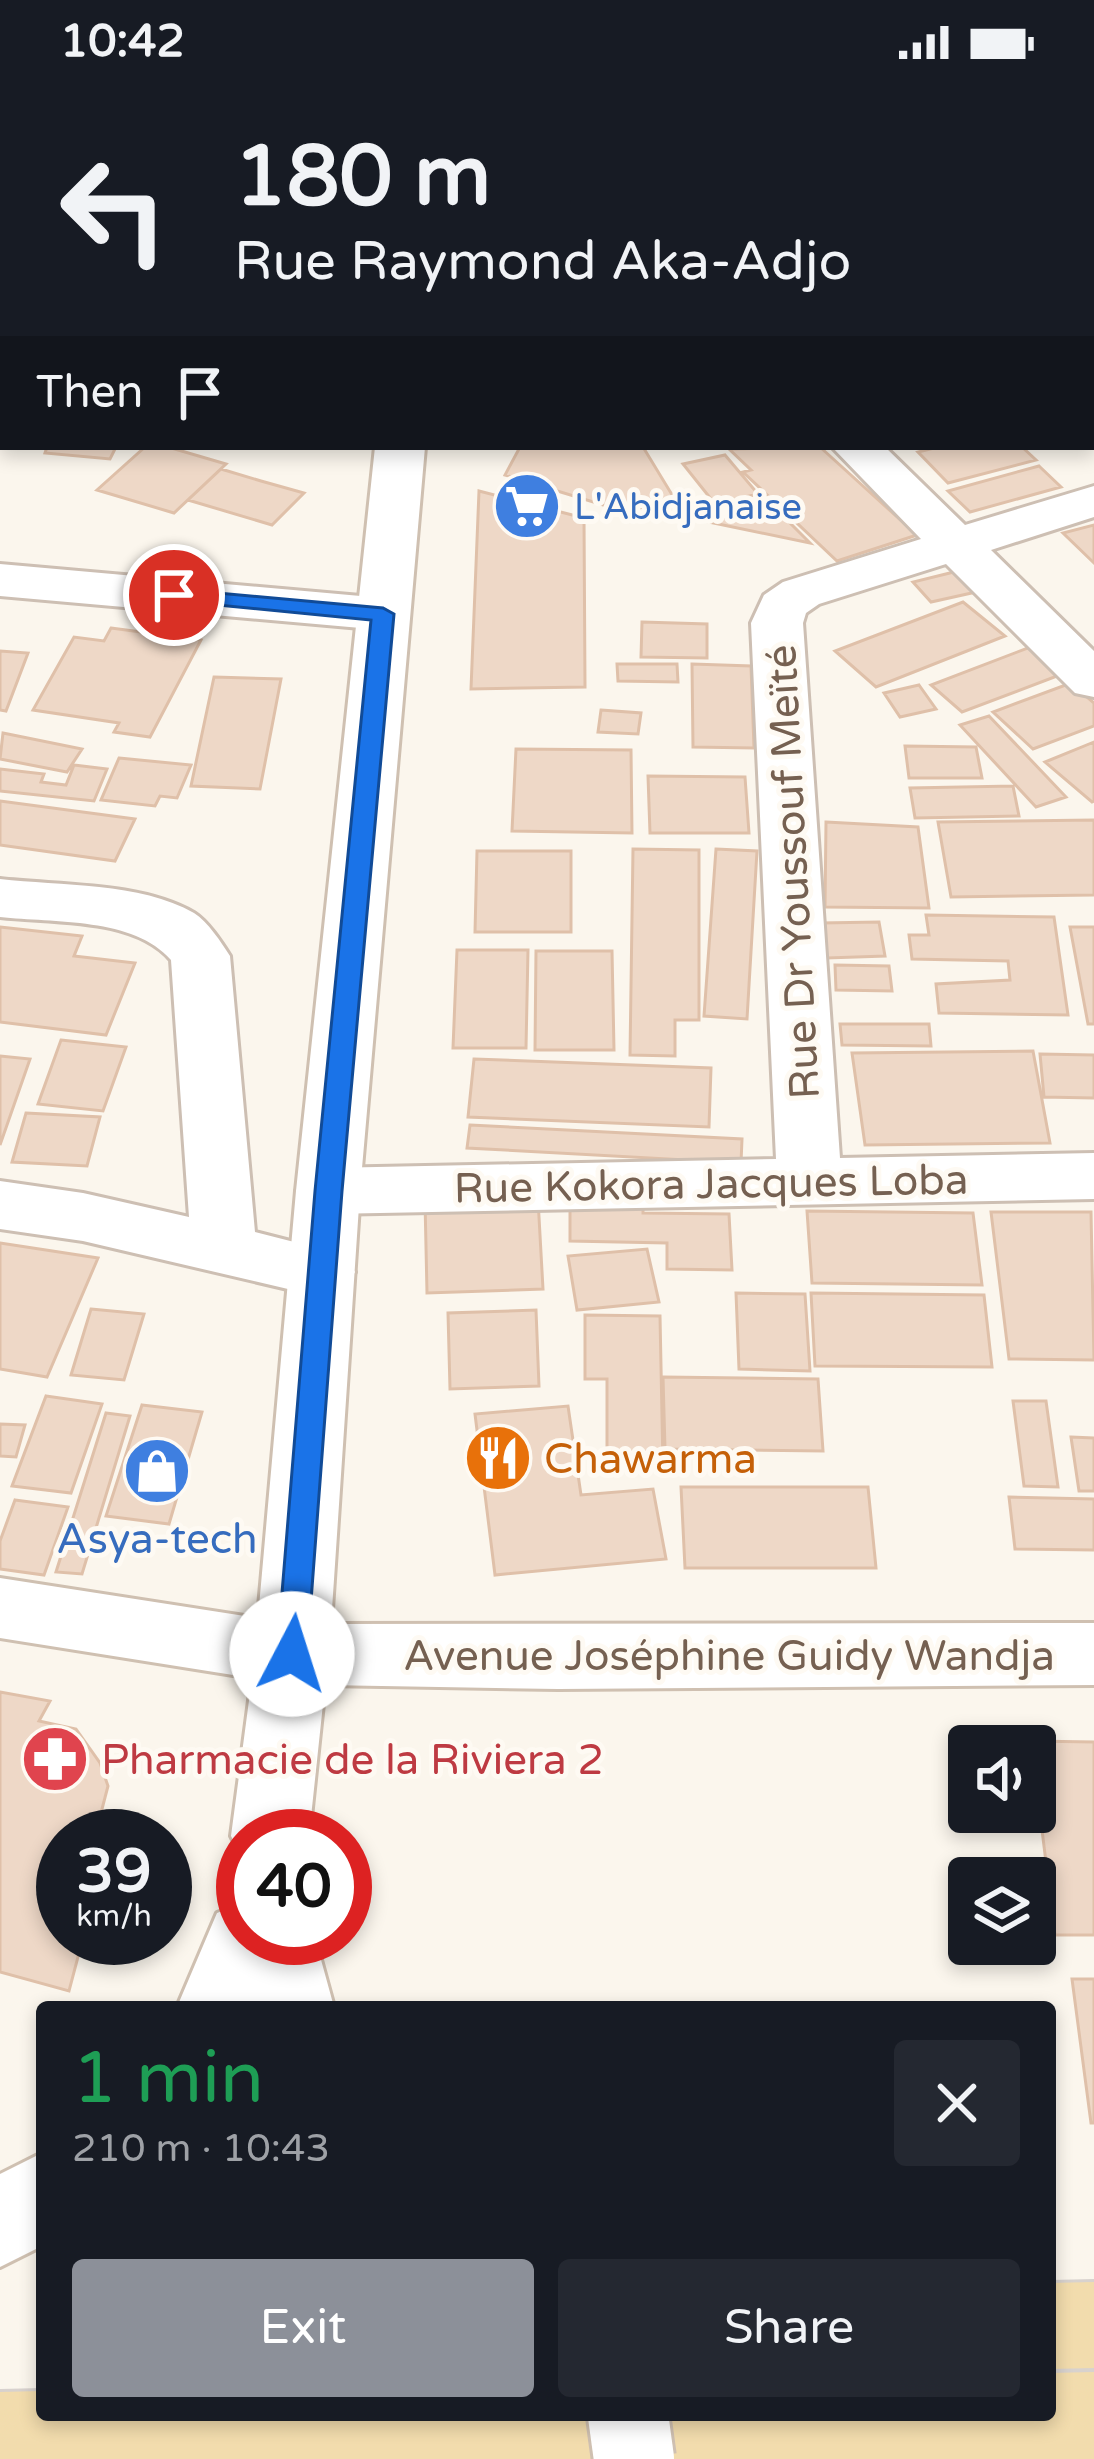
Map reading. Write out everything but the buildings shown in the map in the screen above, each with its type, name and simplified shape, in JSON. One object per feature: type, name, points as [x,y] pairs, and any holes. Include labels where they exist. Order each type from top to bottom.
[{"type":"main road","points":[[1056,2326],[1094,2325]]},
{"type":"main road","points":[[1056,2418],[1094,2417]]},
{"type":"main road","points":[[0,2437],[875,2421]]},
{"type":"street","points":[[272,1809],[292,1654],[328,1191],[400,450]]},
{"type":"street","points":[[860,450],[1094,681]]},
{"type":"street","name":"Rue Dr Youssouf Meïté","points":[[809,1181],[777,623],[782,605],[801,593],[954,542],[1094,501]]},
{"type":"street","points":[[0,580],[383,614]]},
{"type":"street","points":[[0,898],[140,914],[176,928],[200,956],[224,1248]]},
{"type":"street","name":"Rue Kokora Jacques Loba","points":[[328,1191],[1094,1176]]},
{"type":"street","points":[[0,1205],[322,1272]]},
{"type":"street","name":"Avenue Joséphine Guidy Wandja","points":[[0,1608],[292,1654],[558,1658],[1094,1654]]},
{"type":"street","points":[[220,2001],[234,1965]]},
{"type":"street","points":[[282,1965],[291,2001]]},
{"type":"street","points":[[0,2226],[36,2199]]},
{"type":"street","points":[[629,2421],[634,2459]]},
{"type":"place","name":"L'Abidjanaise","points":[[527,506]]},
{"type":"place","name":"Chawarma","points":[[498,1458]]},
{"type":"place","name":"Asya-tech","points":[[157,1471]]},
{"type":"place","name":"Pharmacie de la Riviera 2","points":[[55,1759]]},
{"type":"route","points":[[174,595],[383,614],[328,1191],[292,1654]]}]
